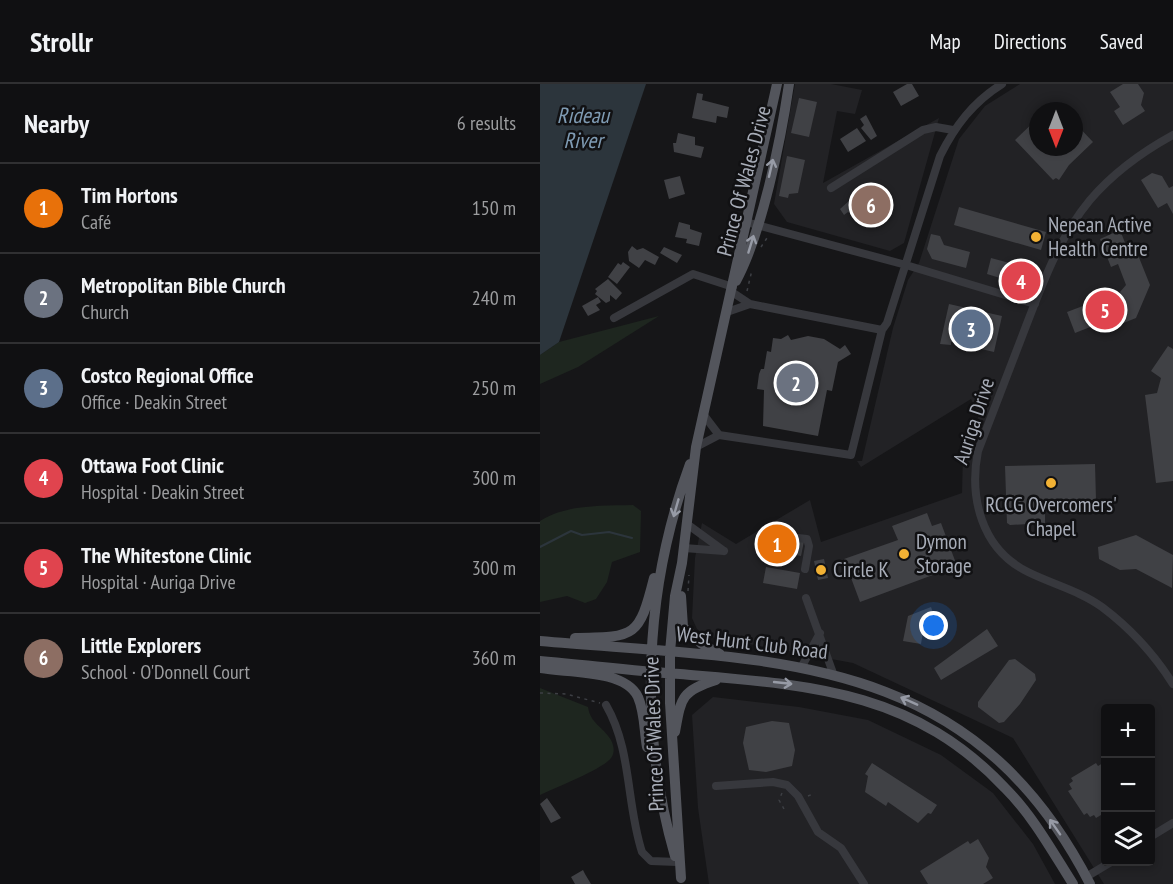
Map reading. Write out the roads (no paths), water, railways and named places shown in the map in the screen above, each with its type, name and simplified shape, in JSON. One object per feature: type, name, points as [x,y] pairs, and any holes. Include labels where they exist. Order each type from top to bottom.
[{"type":"main road","name":"Prince Of Wales Drive","points":[[752,223],[777,84]]},
{"type":"main road","name":"Prince Of Wales Drive","points":[[682,881],[658,788],[651,672],[663,556],[696,447],[732,289],[789,84]]},
{"type":"main road","name":"Prince Of Wales Drive","points":[[682,881],[669,674],[675,596],[686,566],[684,548],[696,447]]},
{"type":"main road","points":[[669,533],[674,543],[684,548]]},
{"type":"main road","points":[[540,640],[624,635],[638,626],[644,615],[663,556]]},
{"type":"main road","points":[[686,566],[683,627],[702,644],[726,656]]},
{"type":"main road","name":"West Hunt Club Road","points":[[540,640],[726,656],[802,666],[869,684],[921,706],[972,738],[1000,762],[1034,798],[1060,834],[1088,880]]},
{"type":"main road","name":"West Hunt Club Road","points":[[540,661],[808,686],[856,696],[892,710],[935,731],[973,757],[1011,794],[1039,829],[1074,884]]},
{"type":"main road","points":[[540,668],[612,677],[630,686],[641,704],[658,788]]},
{"type":"main road","points":[[672,750],[682,699],[693,687],[724,677]]},
{"type":"main road","points":[[1074,884],[1088,880]]},
{"type":"street","points":[[696,447],[719,435],[850,455],[882,330],[887,323],[932,179],[953,130],[974,105],[1002,84]]},
{"type":"street","points":[[831,188],[923,130],[936,127],[953,130]]},
{"type":"street","name":"Auriga Drive","points":[[1173,135],[1125,165],[1090,200],[1066,236],[1035,304],[978,451],[974,473],[974,496],[987,533],[1011,560],[1026,571],[1101,606],[1134,634],[1173,684]]},
{"type":"street","points":[[752,223],[906,265],[1035,304]]},
{"type":"street","points":[[614,318],[693,274],[732,289],[747,302],[882,330]]},
{"type":"street","points":[[727,312],[747,302]]},
{"type":"street","points":[[704,414],[719,435]]},
{"type":"street","points":[[684,548],[724,551],[687,524]]},
{"type":"street","points":[[761,534],[807,539],[806,569]]},
{"type":"street","points":[[806,598],[833,673]]},
{"type":"street","points":[[802,666],[820,633]]},
{"type":"street","points":[[606,705],[617,723],[623,743],[642,852],[651,861],[676,862]]},
{"type":"street","points":[[716,786],[773,782],[787,785],[798,796],[818,832],[841,848],[864,884]]},
{"type":"street","points":[[1155,834],[1173,823]]},
{"type":"street","points":[[1088,880],[1105,866]]},
{"type":"water","name":"Rideau River","points":[[540,84],[646,84],[559,342],[540,355]]},
{"type":"waterway","points":[[540,547],[571,531],[582,535],[609,532],[632,538]]},
{"type":"place","name":"Little Explorers","points":[[871,205]]},
{"type":"place","name":"Nepean Active Health Centre","points":[[1036,237]]},
{"type":"place","name":"Ottawa Foot Clinic","points":[[1021,281]]},
{"type":"place","name":"The Whitestone Clinic","points":[[1105,310]]},
{"type":"place","name":"Costco Regional Office","points":[[971,329]]},
{"type":"place","name":"Metropolitan Bible Church","points":[[796,383]]},
{"type":"place","name":"RCCG Overcomers' Chapel","points":[[1051,483]]},
{"type":"place","name":"Tim Hortons","points":[[777,544]]},
{"type":"place","name":"Dymon Storage","points":[[904,554]]},
{"type":"place","name":"Circle K","points":[[821,570]]}]
